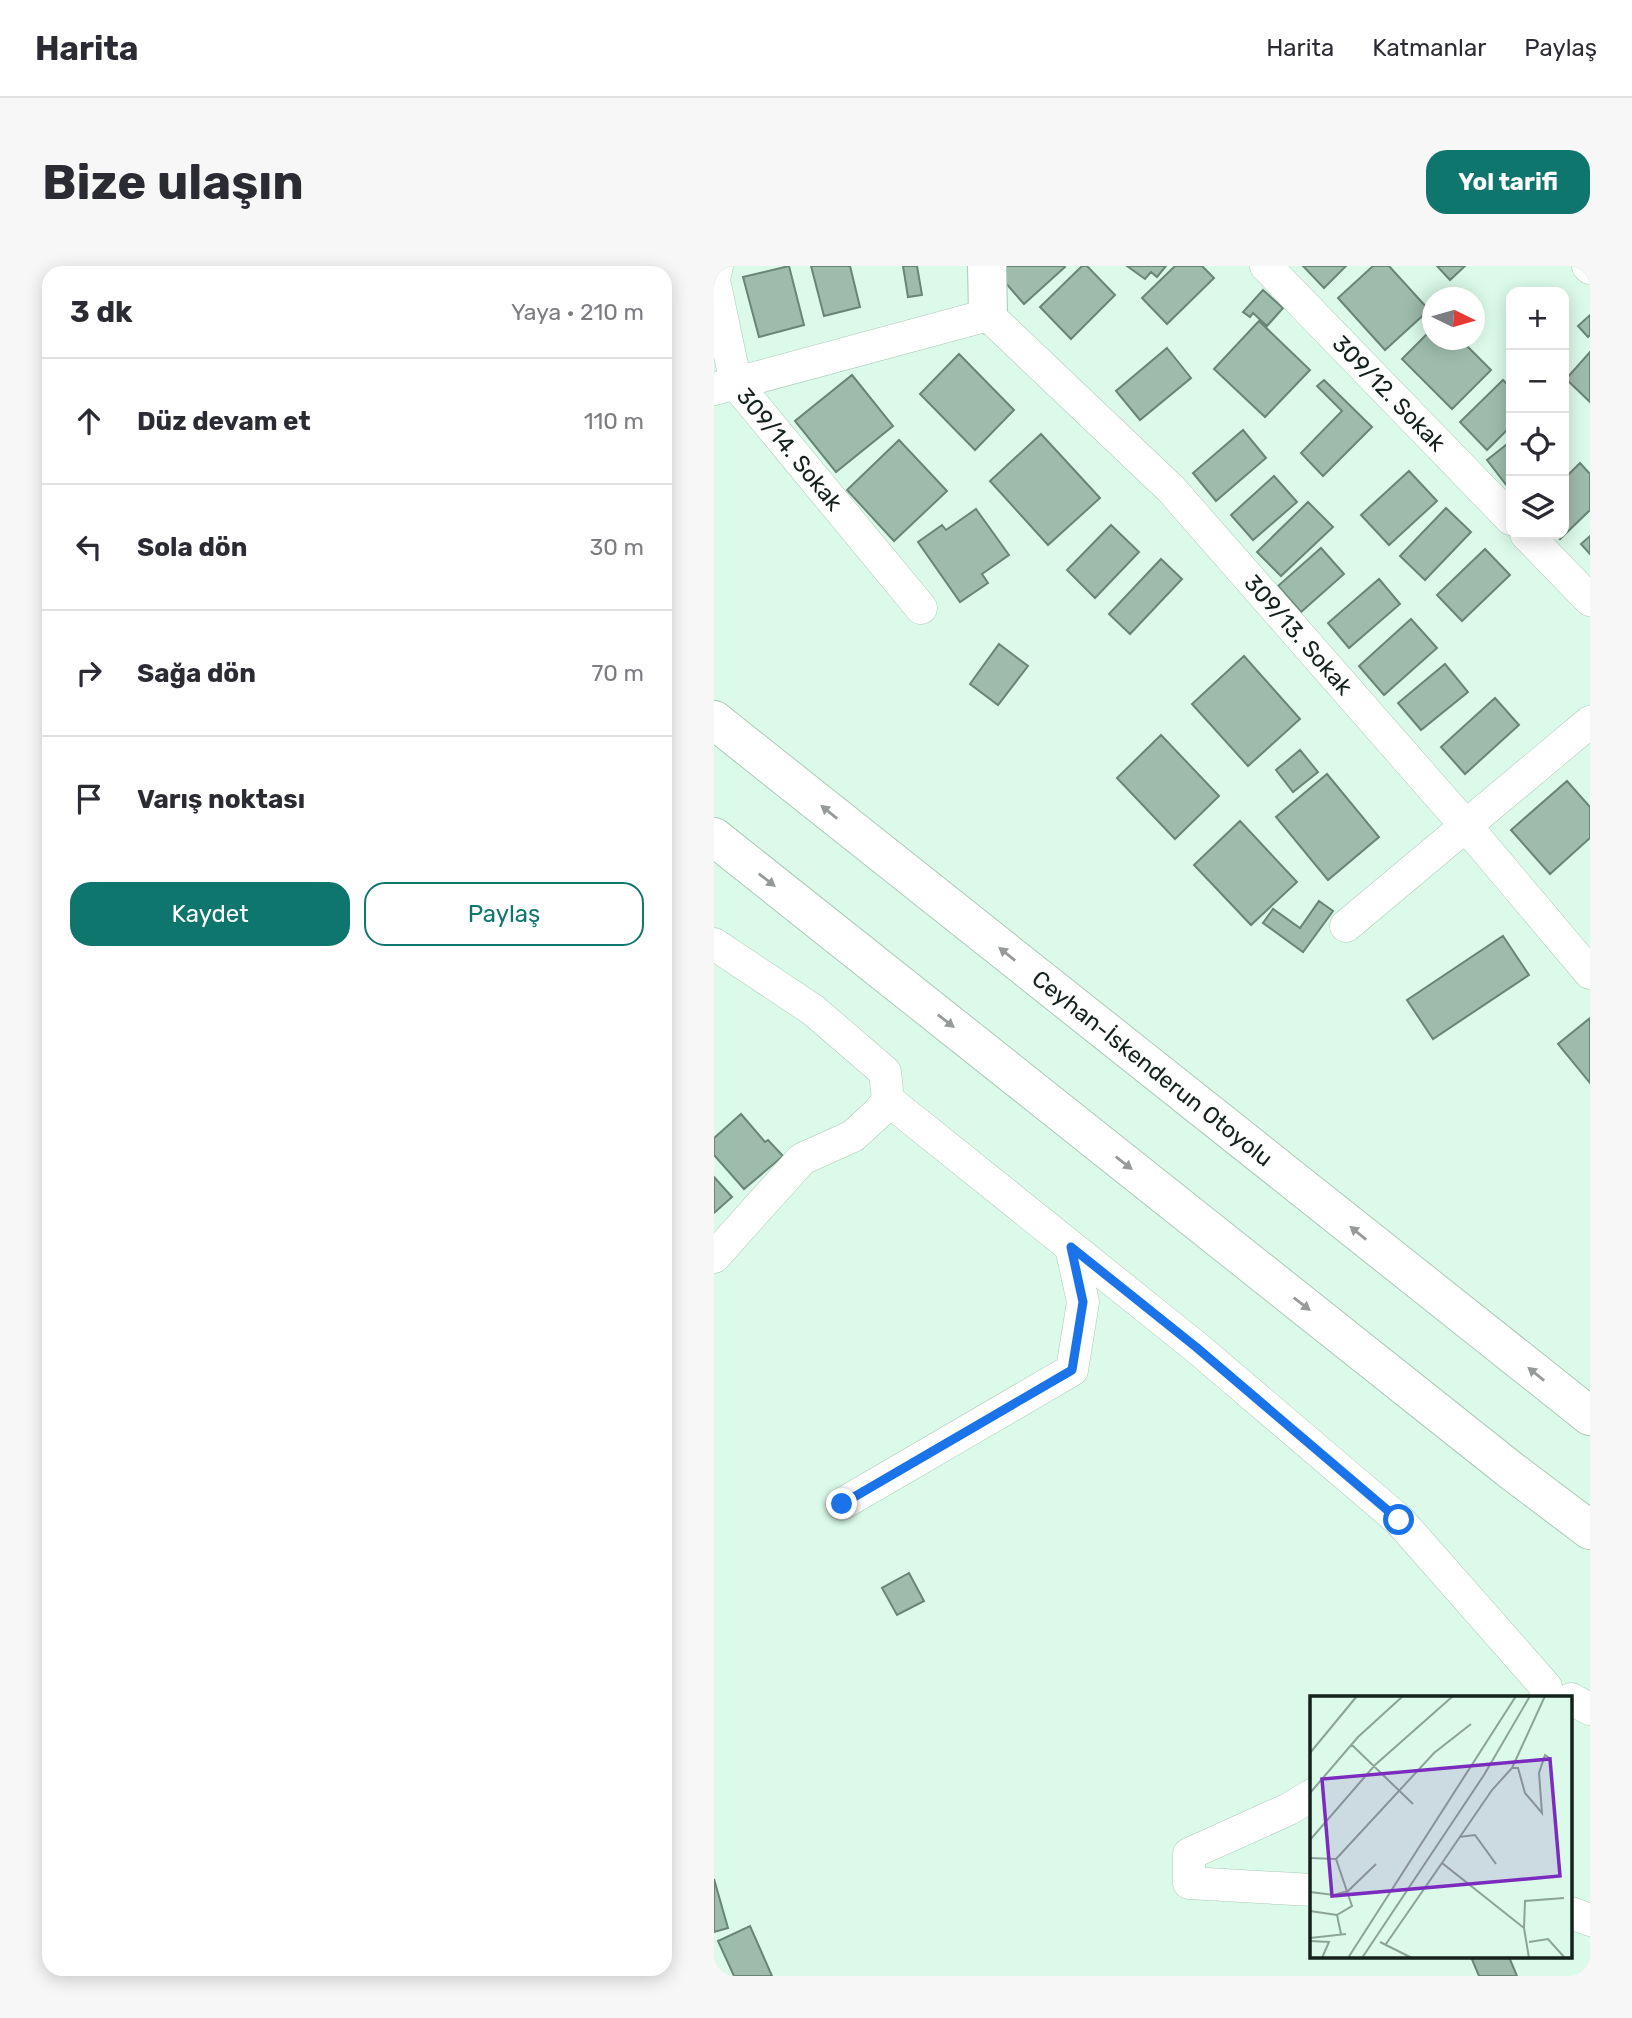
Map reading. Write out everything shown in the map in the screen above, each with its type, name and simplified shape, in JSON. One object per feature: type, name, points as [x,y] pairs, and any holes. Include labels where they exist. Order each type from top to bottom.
[{"type":"main road","points":[[988,266],[988,315]]},
{"type":"main road","name":"Ceyhan-İskenderun Otoyolu","points":[[714,720],[1590,1416]]},
{"type":"main road","points":[[714,837],[1513,1472],[1590,1530]]},
{"type":"street","name":"309/14. Sokak","points":[[717,266],[714,280],[725,387],[921,608]]},
{"type":"street","name":"309/12. Sokak","points":[[1266,266],[1506,514]]},
{"type":"street","points":[[725,387],[988,315]]},
{"type":"street","name":"309/13. Sokak","points":[[988,315],[1171,489],[1466,826],[1590,973]]},
{"type":"street","points":[[1531,539],[1590,600]]},
{"type":"street","points":[[1346,926],[1590,722]]},
{"type":"street","points":[[714,944],[813,1010],[885,1072],[888,1100],[853,1136],[802,1159],[714,1257]]},
{"type":"street","points":[[888,1100],[1196,1347],[1399,1520],[1558,1695]]},
{"type":"street","points":[[842,1504],[1072,1370],[1083,1302],[1071,1247]]},
{"type":"street","points":[[1572,1701],[1590,1709]]},
{"type":"street","points":[[1310,1796],[1289,1809],[1189,1854],[1189,1883],[1310,1890]]},
{"type":"street","points":[[1572,1913],[1590,1920]]},
{"type":"building","points":[[789,266],[804,325],[759,337],[743,277]]},
{"type":"building","points":[[811,266],[850,266],[860,307],[824,316]]},
{"type":"building","points":[[903,266],[917,266],[922,295],[908,297]]},
{"type":"building","points":[[1004,266],[1065,267],[1024,304],[1003,280]]},
{"type":"building","points":[[1082,266],[1087,266],[1115,295],[1071,339],[1040,307]]},
{"type":"building","points":[[1127,266],[1166,266],[1157,277],[1151,272],[1145,279]]},
{"type":"building","points":[[1175,266],[1202,266],[1214,278],[1167,324],[1142,298]]},
{"type":"building","points":[[1303,266],[1346,266],[1324,288]]},
{"type":"building","points":[[1373,266],[1389,266],[1422,302],[1422,316],[1385,350],[1338,298]]},
{"type":"building","points":[[1437,266],[1465,266],[1450,280]]},
{"type":"building","points":[[1263,290],[1283,308],[1267,326],[1253,313],[1250,317],[1243,312]]},
{"type":"building","points":[[1590,315],[1590,335],[1588,337],[1578,326]]},
{"type":"building","points":[[1259,321],[1310,370],[1265,417],[1214,369]]},
{"type":"building","points":[[1422,339],[1422,350],[1471,350],[1491,370],[1452,409],[1402,359]]},
{"type":"building","points":[[1167,348],[1191,378],[1140,420],[1116,391]]},
{"type":"building","points":[[1590,352],[1590,402],[1569,382],[1569,376]]},
{"type":"building","points":[[959,354],[1014,410],[975,450],[920,394]]},
{"type":"building","points":[[852,375],[893,426],[836,472],[795,421]]},
{"type":"building","points":[[1324,380],[1372,427],[1323,476],[1301,453],[1342,411],[1317,386]]},
{"type":"building","points":[[1503,380],[1506,383],[1506,431],[1487,450],[1460,422]]},
{"type":"building","points":[[1243,430],[1266,458],[1216,501],[1193,473]]},
{"type":"building","points":[[1041,434],[1100,498],[1048,545],[990,481]]},
{"type":"building","points":[[899,440],[947,491],[894,541],[847,490]]},
{"type":"building","points":[[1506,445],[1506,485],[1487,460]]},
{"type":"building","points":[[1580,463],[1590,474],[1590,510],[1569,530],[1569,476]]},
{"type":"building","points":[[1409,471],[1437,501],[1389,545],[1361,515]]},
{"type":"building","points":[[1274,476],[1297,502],[1253,540],[1231,515]]},
{"type":"building","points":[[1308,502],[1333,527],[1281,576],[1257,552]]},
{"type":"building","points":[[1446,508],[1471,532],[1425,580],[1400,556]]},
{"type":"building","points":[[976,509],[1009,555],[982,574],[988,583],[960,602],[918,542],[942,525],[946,530]]},
{"type":"building","points":[[1111,525],[1139,552],[1095,598],[1067,570]]},
{"type":"building","points":[[1590,536],[1590,554],[1581,544]]},
{"type":"building","points":[[1321,548],[1344,574],[1301,612],[1278,586]]},
{"type":"building","points":[[1485,549],[1510,575],[1462,621],[1437,595]]},
{"type":"building","points":[[1161,559],[1182,579],[1130,634],[1109,614]]},
{"type":"building","points":[[1379,579],[1400,604],[1349,648],[1328,623]]},
{"type":"building","points":[[1411,619],[1437,648],[1384,695],[1359,666]]},
{"type":"building","points":[[999,644],[1028,666],[998,705],[970,684]]},
{"type":"building","points":[[1244,656],[1300,719],[1248,766],[1192,704]]},
{"type":"building","points":[[1445,664],[1468,692],[1421,730],[1398,703]]},
{"type":"building","points":[[1495,698],[1519,725],[1465,774],[1441,747]]},
{"type":"building","points":[[1161,735],[1219,796],[1175,839],[1117,778]]},
{"type":"building","points":[[1300,750],[1318,772],[1293,792],[1276,770]]},
{"type":"building","points":[[1327,774],[1379,837],[1328,880],[1276,817]]},
{"type":"building","points":[[1567,781],[1590,807],[1590,838],[1550,874],[1511,830]]},
{"type":"building","points":[[1240,821],[1297,882],[1251,925],[1194,865]]},
{"type":"building","points":[[1319,901],[1333,911],[1303,952],[1263,923],[1273,909],[1300,928]]},
{"type":"building","points":[[1503,936],[1529,975],[1433,1039],[1407,1000]]},
{"type":"building","points":[[1590,1018],[1590,1083],[1558,1044]]},
{"type":"building","points":[[741,1114],[765,1142],[768,1140],[783,1156],[744,1189],[714,1155],[714,1138]]},
{"type":"building","points":[[714,1177],[732,1197],[714,1213]]},
{"type":"building","points":[[909,1573],[924,1601],[897,1615],[882,1588]]},
{"type":"building","points":[[714,1879],[728,1928],[714,1932]]},
{"type":"building","points":[[750,1926],[772,1976],[734,1976],[718,1941]]},
{"type":"building","points":[[1471,1958],[1509,1958],[1517,1976],[1479,1976]]},
{"type":"route","points":[[842,1504],[1072,1370],[1083,1302],[1071,1247],[1196,1347],[1399,1520]]}]
